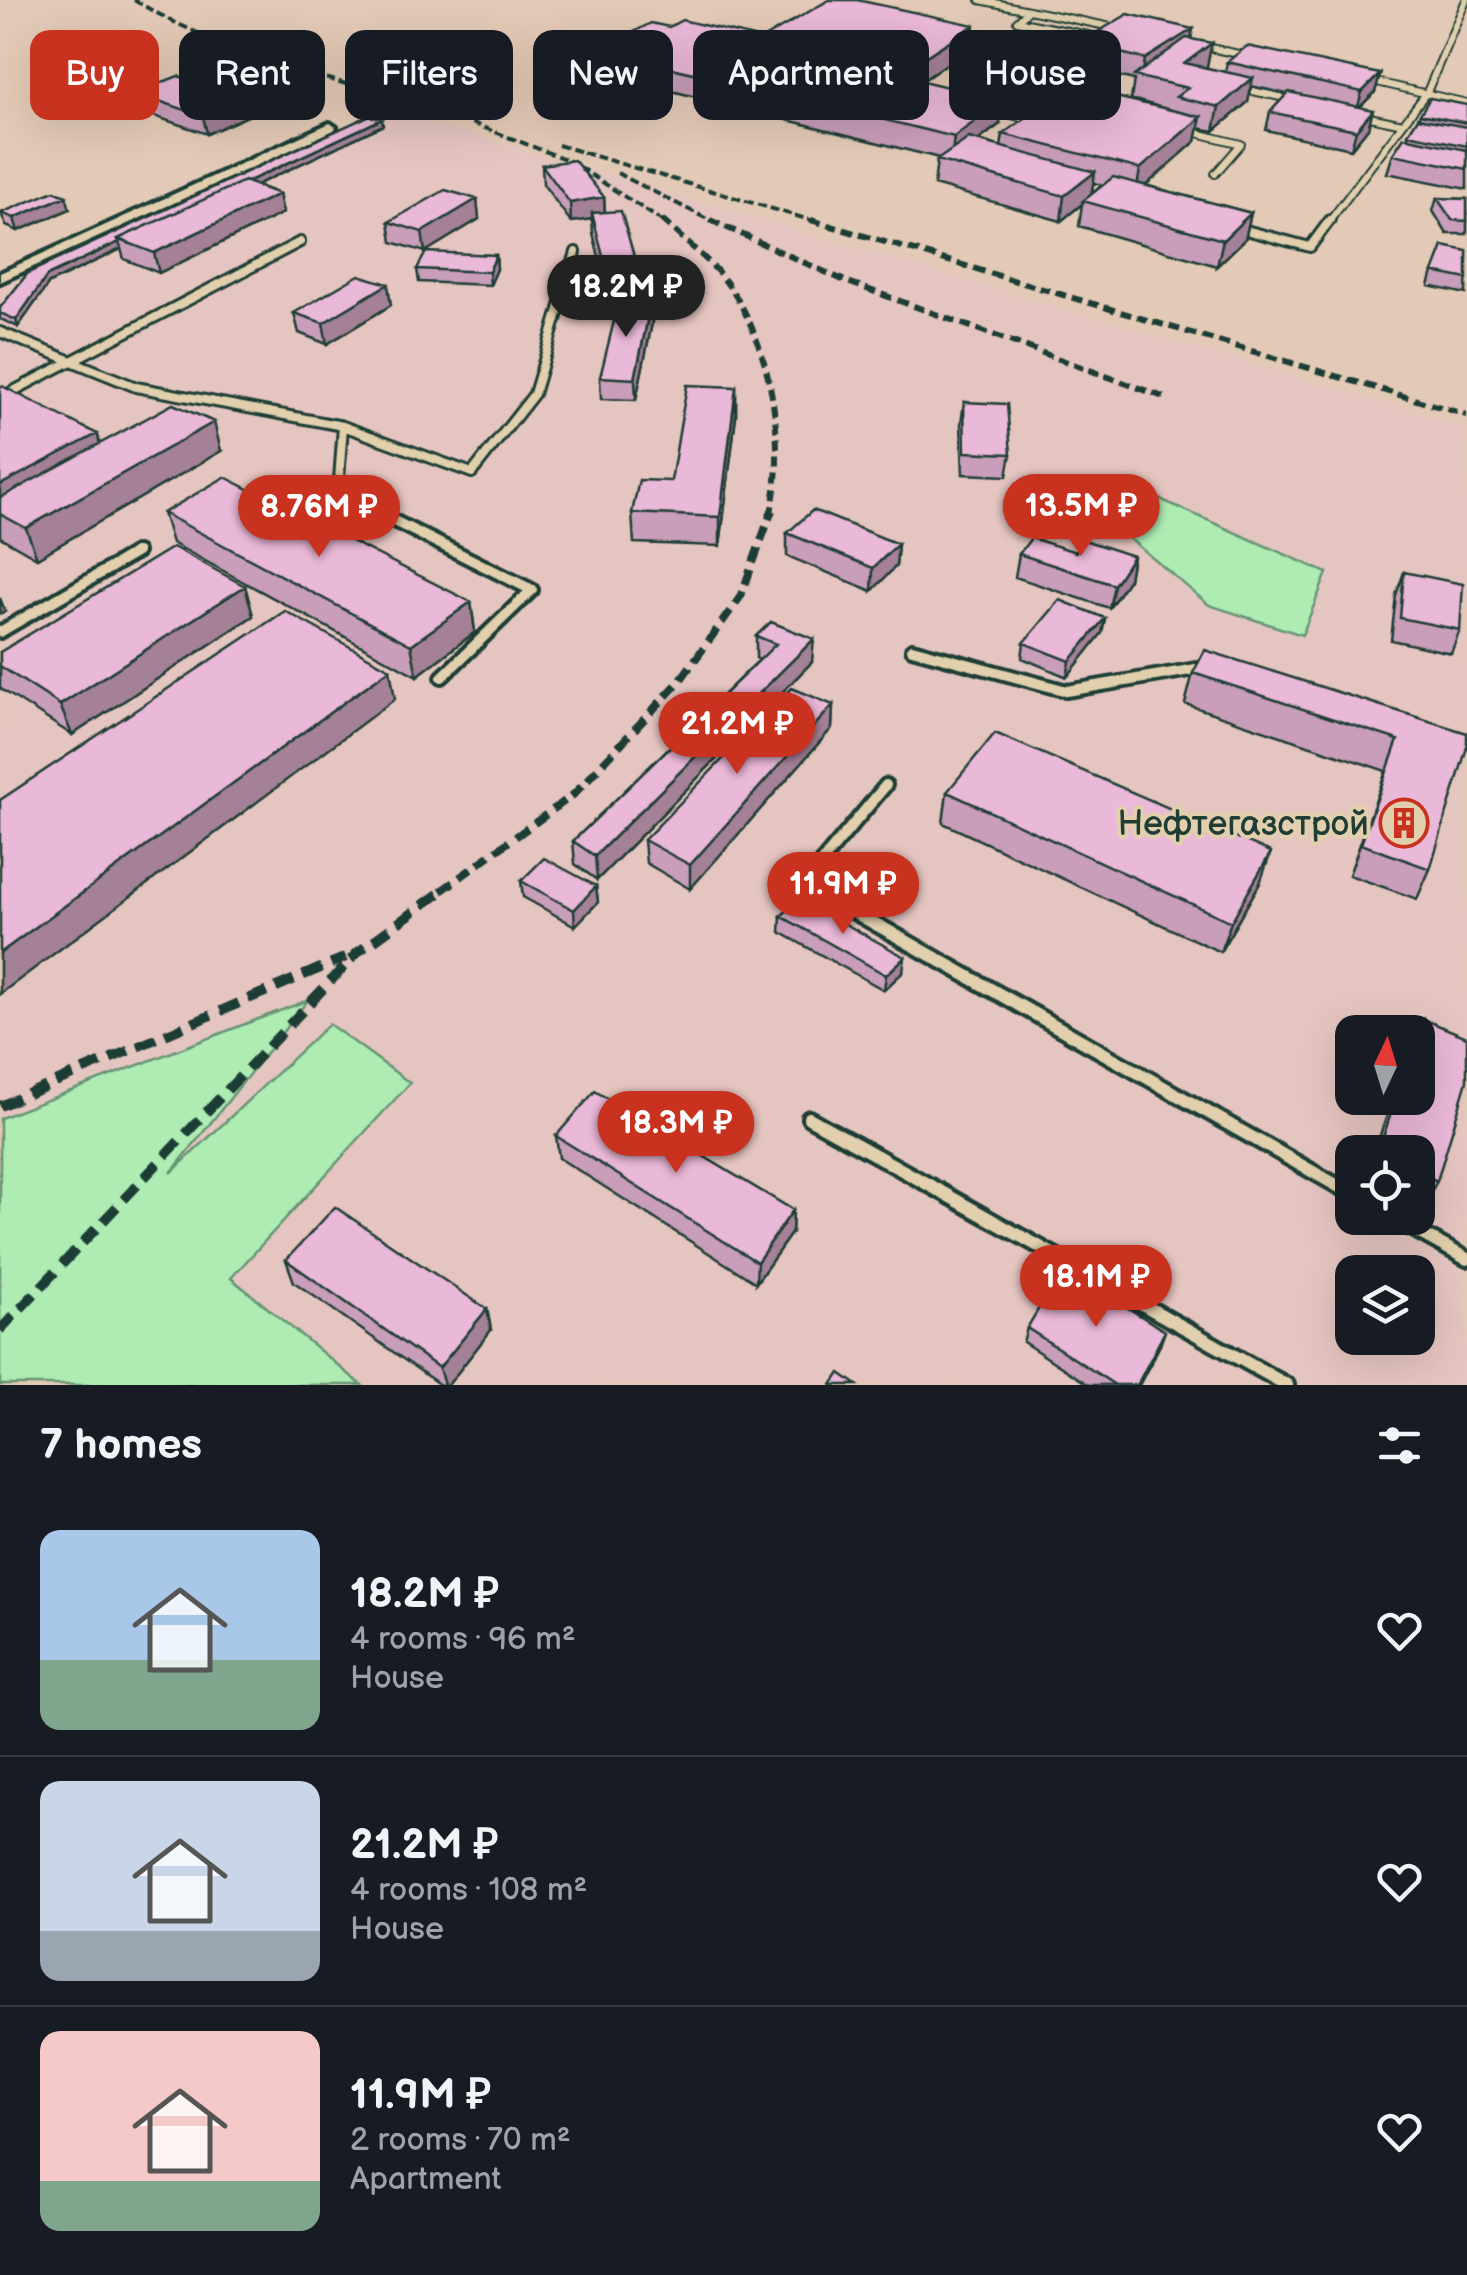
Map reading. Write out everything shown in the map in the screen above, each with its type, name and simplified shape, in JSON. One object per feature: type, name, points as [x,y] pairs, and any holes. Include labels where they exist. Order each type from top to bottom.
[{"type":"street","points":[[0,278],[330,128]]},
{"type":"lane","points":[[980,0],[1121,29]]},
{"type":"lane","points":[[1222,224],[1310,247],[1427,92],[1466,0]]},
{"type":"lane","points":[[1029,10],[1017,21],[1062,30]]},
{"type":"lane","points":[[1198,45],[1255,57]]},
{"type":"lane","points":[[1350,77],[1467,103]]},
{"type":"lane","points":[[1248,90],[1306,103]]},
{"type":"lane","points":[[1345,111],[1403,124]]},
{"type":"lane","points":[[1170,126],[1241,144],[1215,174]]},
{"type":"lane","points":[[0,398],[300,242]]},
{"type":"lane","points":[[0,332],[136,387],[343,426],[472,473],[534,394],[576,252]]},
{"type":"lane","points":[[343,426],[338,493],[532,590],[442,677]]},
{"type":"lane","points":[[0,632],[137,552]]},
{"type":"lane","points":[[912,649],[1067,691],[1196,669],[1214,675]]},
{"type":"lane","points":[[886,785],[804,883],[1335,1184]]},
{"type":"lane","points":[[809,1118],[1286,1385]]},
{"type":"lane","points":[[1424,1235],[1467,1259]]},
{"type":"shaded area","points":[[371,120],[422,120],[1467,427],[1467,1385],[0,1385],[0,285]]},
{"type":"green space","points":[[1126,484],[1327,573],[1302,635],[1209,605],[1096,511]]},
{"type":"green space","points":[[308,1000],[171,1173],[329,1024],[410,1083],[231,1278],[362,1385],[0,1385],[0,1118]]},
{"type":"building","points":[[829,0],[857,0],[974,25],[966,30],[949,30],[949,41],[929,54],[929,30],[777,30]]},
{"type":"building","points":[[1128,14],[1193,29],[1145,59],[1121,53],[1121,30],[1101,30]]},
{"type":"building","points":[[682,20],[724,30],[693,30],[693,73],[673,68],[673,30],[638,30],[651,23],[669,27]]},
{"type":"building","points":[[1186,38],[1212,43],[1185,63],[1253,78],[1219,107],[1176,97],[1188,88],[1134,76]]},
{"type":"building","points":[[1247,46],[1380,74],[1362,92],[1227,62]]},
{"type":"building","points":[[179,76],[179,108],[159,101],[159,84]]},
{"type":"building","points":[[929,83],[949,87],[949,120],[977,120],[954,137],[885,120],[929,120]]},
{"type":"building","points":[[1289,92],[1373,110],[1356,130],[1270,112]]},
{"type":"building","points":[[1121,98],[1201,117],[1140,169],[1003,134],[1022,120],[1121,120]]},
{"type":"building","points":[[1430,98],[1467,105],[1467,123],[1420,114]]},
{"type":"building","points":[[1418,118],[1467,127],[1467,146],[1408,134]]},
{"type":"building","points":[[359,120],[380,120],[118,239],[119,242],[47,276],[16,320],[0,313],[28,273]]},
{"type":"building","points":[[1404,137],[1467,150],[1467,169],[1393,154]]},
{"type":"building","points":[[969,138],[1095,172],[1064,196],[937,160]]},
{"type":"building","points":[[574,160],[604,197],[570,203],[542,165]]},
{"type":"building","points":[[1113,177],[1251,213],[1223,240],[1083,201]]},
{"type":"building","points":[[244,181],[279,194],[154,253],[118,239]]},
{"type":"building","points":[[445,190],[477,199],[422,232],[389,222]]},
{"type":"building","points":[[54,191],[66,196],[14,218],[1,213]]},
{"type":"building","points":[[1437,198],[1467,199],[1467,221],[1452,220]]},
{"type":"building","points":[[621,211],[640,277],[609,280],[592,213]]},
{"type":"building","points":[[1443,246],[1467,251],[1467,279],[1433,272]]},
{"type":"building","points":[[426,252],[496,255],[489,272],[417,269]]},
{"type":"building","points":[[359,275],[388,284],[323,323],[294,313]]},
{"type":"building","points":[[619,301],[651,302],[635,379],[600,377]]},
{"type":"building","points":[[687,385],[736,387],[720,517],[632,513],[639,480],[671,481]]},
{"type":"building","points":[[2,386],[97,434],[0,485]]},
{"type":"building","points":[[964,402],[1007,404],[1011,454],[965,452]]},
{"type":"building","points":[[173,404],[214,422],[26,528],[0,514],[0,498]]},
{"type":"building","points":[[225,477],[471,602],[411,645],[163,513]]},
{"type":"building","points":[[813,510],[898,544],[873,568],[787,533]]},
{"type":"building","points":[[1031,538],[1076,552],[1084,540],[1133,556],[1114,585],[1019,554]]},
{"type":"building","points":[[173,547],[245,586],[60,705],[0,666],[0,652]]},
{"type":"building","points":[[1404,572],[1463,584],[1460,630],[1400,618]]},
{"type":"building","points":[[1060,600],[1105,618],[1070,661],[1024,643]]},
{"type":"building","points":[[285,611],[390,669],[0,953],[0,800]]},
{"type":"building","points":[[771,622],[814,639],[595,856],[573,841],[776,644],[756,636]]},
{"type":"building","points":[[1205,650],[1467,733],[1467,747],[1430,869],[1361,844],[1398,740],[1193,673]]},
{"type":"building","points":[[792,688],[833,705],[690,865],[644,840]]},
{"type":"building","points":[[995,733],[1271,852],[1231,922],[947,792]]},
{"type":"building","points":[[544,858],[596,886],[574,910],[521,881]]},
{"type":"building","points":[[800,899],[905,957],[886,975],[781,916]]},
{"type":"building","points":[[1435,1024],[1467,1037],[1467,1081],[1437,1181],[1435,1135],[1384,1135],[1390,1115],[1435,1115]]},
{"type":"building","points":[[595,1091],[793,1210],[757,1262],[556,1136]]},
{"type":"building","points":[[335,1207],[487,1309],[439,1368],[286,1260]]},
{"type":"building","points":[[1063,1268],[1165,1331],[1137,1385],[1115,1385],[1027,1328]]},
{"type":"building","points":[[840,1373],[857,1385],[832,1385]]},
{"type":"railway","points":[[134,0],[169,20],[242,51],[345,83]]},
{"type":"railway","points":[[464,120],[570,161],[665,223]]},
{"type":"railway","points":[[558,145],[820,223]]},
{"type":"railway","points":[[617,173],[715,223]]},
{"type":"railway","points":[[662,220],[718,272],[736,296],[762,354],[770,386],[777,452],[771,512]]},
{"type":"railway","points":[[710,220],[845,281],[1169,399]]},
{"type":"railway","points":[[811,220],[1467,415]]},
{"type":"railway","points":[[441,891],[573,795],[679,682],[741,596],[772,510]]},
{"type":"railway","points":[[0,1330],[358,952],[445,889]]},
{"type":"railway","points":[[0,1106],[346,957]]},
{"type":"place","name":"Нефтегазстрой","points":[[1404,823]]}]
